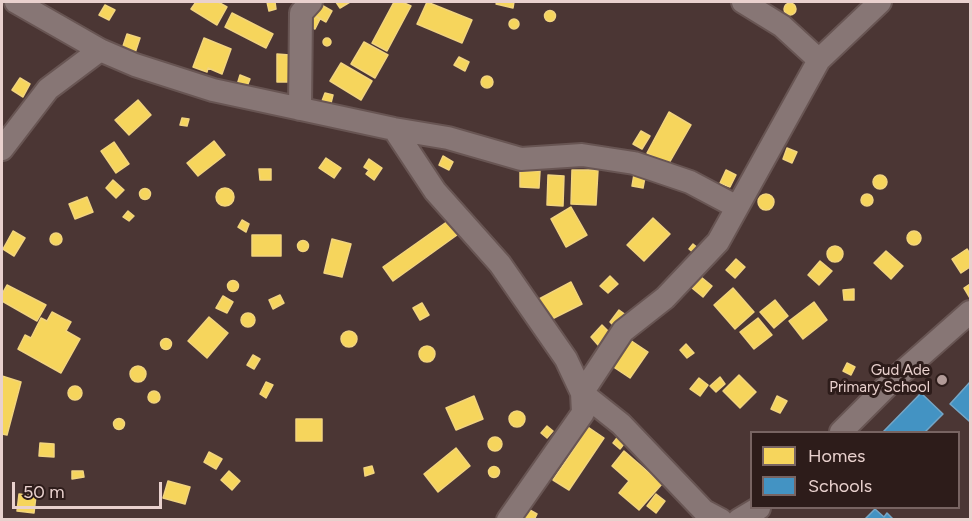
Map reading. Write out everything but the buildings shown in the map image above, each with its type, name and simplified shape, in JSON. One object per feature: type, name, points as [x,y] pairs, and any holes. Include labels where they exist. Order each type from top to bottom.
[{"type":"street","points":[[16,2],[100,50],[135,65],[213,90],[394,129],[448,138],[521,159],[582,155],[634,163],[690,182],[737,207]]},
{"type":"street","points":[[300,109],[301,13],[311,2]]},
{"type":"street","points":[[743,2],[782,26],[819,60]]},
{"type":"street","points":[[582,393],[623,331],[665,298],[718,242],[819,60],[880,2]]},
{"type":"street","points":[[2,149],[48,89],[100,50]]},
{"type":"street","points":[[394,129],[435,191],[500,264],[566,359],[582,393],[583,413],[508,519]]},
{"type":"street","points":[[842,431],[891,382],[970,312]]},
{"type":"street","points":[[582,393],[621,424],[704,511],[722,519]]},
{"type":"street","points":[[739,519],[756,509]]},
{"type":"place","name":"Gud Ade Primary School","points":[[942,380]]}]
